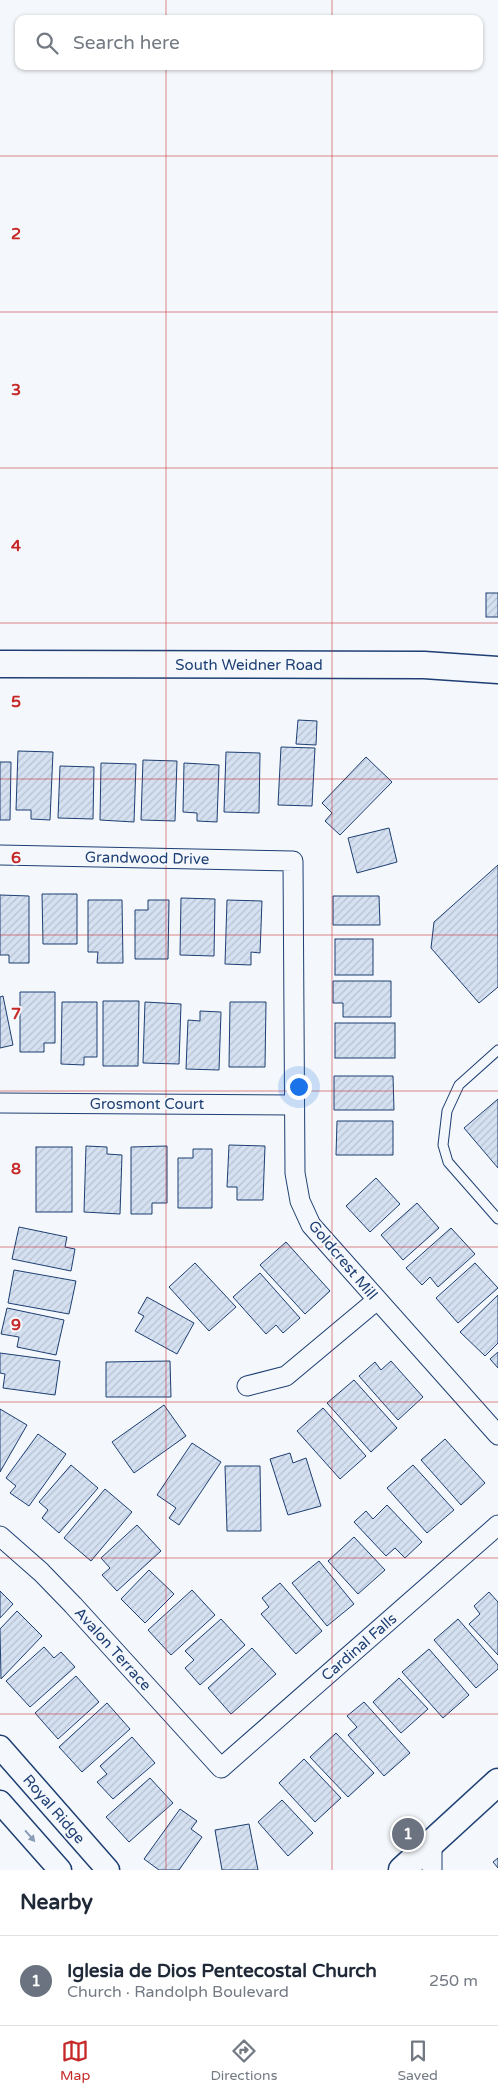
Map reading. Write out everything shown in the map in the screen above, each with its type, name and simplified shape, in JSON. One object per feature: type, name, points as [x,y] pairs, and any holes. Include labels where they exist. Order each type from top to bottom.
[{"type":"main road","name":"South Weidner Road","points":[[0,664],[424,665],[498,670]]},
{"type":"main road","points":[[402,1870],[498,1782]]},
{"type":"street","name":"Grandwood Drive","points":[[0,855],[293,861]]},
{"type":"street","name":"Goldcrest Mill","points":[[293,861],[293,1105],[295,1173],[300,1202],[311,1225],[498,1435]]},
{"type":"street","name":"Grosmont Court","points":[[0,1103],[293,1105]]},
{"type":"street","points":[[246,1386],[286,1376],[377,1300]]},
{"type":"street","name":"Cardinal Falls","points":[[221,1768],[498,1525]]},
{"type":"street","name":"Avalon Terrace","points":[[0,1536],[41,1572],[66,1598],[221,1768]]},
{"type":"street","name":"Royal Ridge","points":[[0,1747],[108,1870]]},
{"type":"street","points":[[0,1802],[60,1870]]},
{"type":"street","points":[[432,1843],[432,1870]]},
{"type":"lane","points":[[498,1050],[459,1085],[447,1112],[443,1145],[448,1162],[498,1219]]},
{"type":"building","points":[[486,593],[498,593],[498,617],[486,617]]},
{"type":"building","points":[[298,720],[317,721],[316,745],[296,744]]},
{"type":"building","points":[[281,747],[315,748],[312,806],[278,805]]},
{"type":"building","points":[[18,751],[53,752],[50,820],[31,819],[31,810],[16,810]]},
{"type":"building","points":[[226,752],[260,753],[259,813],[224,812]]},
{"type":"building","points":[[366,757],[392,782],[340,835],[325,821],[332,813],[322,803]]},
{"type":"building","points":[[143,760],[177,761],[175,821],[141,820]]},
{"type":"building","points":[[0,762],[11,762],[10,820],[0,820]]},
{"type":"building","points":[[101,763],[136,764],[134,822],[100,820]]},
{"type":"building","points":[[184,763],[219,765],[217,822],[197,821],[197,813],[183,812]]},
{"type":"building","points":[[60,766],[94,767],[93,819],[58,818]]},
{"type":"building","points":[[389,828],[397,862],[357,873],[348,838]]},
{"type":"building","points":[[498,865],[498,987],[479,1003],[431,948],[434,922]]},
{"type":"building","points":[[42,894],[77,894],[77,944],[43,944]]},
{"type":"building","points":[[0,895],[29,896],[29,963],[9,963],[9,955],[0,955]]},
{"type":"building","points":[[333,896],[379,896],[380,925],[333,925]]},
{"type":"building","points":[[181,898],[215,899],[214,956],[180,955]]},
{"type":"building","points":[[88,900],[122,900],[123,963],[97,963],[98,952],[88,952]]},
{"type":"building","points":[[148,900],[169,900],[168,959],[135,959],[135,910],[148,910]]},
{"type":"building","points":[[227,900],[262,901],[260,953],[251,952],[251,965],[225,964]]},
{"type":"building","points":[[335,939],[373,939],[373,975],[335,975]]},
{"type":"building","points":[[333,981],[391,981],[391,1017],[343,1017],[343,1003],[333,1003]]},
{"type":"building","points":[[20,992],[55,992],[55,1043],[44,1043],[44,1052],[20,1052]]},
{"type":"building","points":[[3,996],[13,1045],[0,1048],[0,997]]},
{"type":"building","points":[[103,1001],[139,1001],[138,1066],[103,1066]]},
{"type":"building","points":[[62,1002],[97,1002],[97,1057],[84,1057],[84,1065],[61,1064]]},
{"type":"building","points":[[145,1002],[181,1004],[179,1064],[143,1063]]},
{"type":"building","points":[[230,1002],[266,1002],[265,1067],[229,1067]]},
{"type":"building","points":[[200,1011],[221,1012],[219,1070],[186,1069],[188,1020],[200,1021]]},
{"type":"building","points":[[335,1023],[395,1023],[395,1058],[335,1058]]},
{"type":"building","points":[[334,1076],[393,1076],[394,1110],[334,1110]]},
{"type":"building","points":[[498,1099],[498,1168],[464,1128]]},
{"type":"building","points":[[337,1121],[393,1121],[393,1155],[336,1155]]},
{"type":"building","points":[[229,1145],[265,1146],[263,1200],[237,1200],[237,1187],[227,1187]]},
{"type":"building","points":[[86,1146],[107,1147],[107,1154],[122,1155],[120,1214],[84,1212]]},
{"type":"building","points":[[167,1146],[167,1203],[152,1203],[152,1214],[131,1214],[131,1147]]},
{"type":"building","points":[[36,1147],[72,1147],[72,1212],[36,1212]]},
{"type":"building","points":[[193,1149],[212,1149],[212,1208],[178,1208],[178,1158],[193,1158]]},
{"type":"building","points":[[376,1178],[400,1204],[370,1232],[346,1206]]},
{"type":"building","points":[[417,1203],[439,1228],[403,1260],[381,1235]]},
{"type":"building","points":[[19,1227],[67,1237],[65,1247],[75,1249],[71,1271],[12,1259]]},
{"type":"building","points":[[451,1228],[475,1254],[438,1287],[430,1277],[422,1285],[406,1268]]},
{"type":"building","points":[[286,1242],[330,1291],[305,1314],[260,1265]]},
{"type":"building","points":[[195,1263],[236,1307],[209,1331],[169,1287]]},
{"type":"building","points":[[475,1263],[498,1288],[458,1323],[436,1298]]},
{"type":"building","points":[[14,1270],[76,1281],[69,1314],[8,1303]]},
{"type":"building","points":[[260,1273],[300,1318],[283,1333],[276,1325],[266,1334],[233,1297]]},
{"type":"building","points":[[498,1295],[498,1343],[485,1356],[460,1332]]},
{"type":"building","points":[[147,1297],[194,1323],[177,1354],[135,1331],[144,1316],[138,1313]]},
{"type":"building","points":[[7,1308],[64,1320],[56,1355],[17,1347],[19,1337],[1,1334]]},
{"type":"building","points":[[498,1352],[498,1368],[490,1359]]},
{"type":"building","points":[[0,1353],[60,1361],[55,1395],[3,1388],[5,1374],[0,1373]]},
{"type":"building","points":[[170,1361],[171,1397],[106,1397],[106,1362]]},
{"type":"building","points":[[391,1361],[423,1397],[398,1420],[359,1376],[375,1362],[381,1370]]},
{"type":"building","points":[[354,1380],[397,1428],[371,1452],[327,1403]]},
{"type":"building","points":[[164,1405],[186,1436],[134,1473],[112,1442]]},
{"type":"building","points":[[323,1408],[366,1456],[340,1479],[297,1431]]},
{"type":"building","points":[[0,1409],[27,1425],[0,1472]]},
{"type":"building","points":[[38,1434],[66,1454],[29,1506],[10,1493],[16,1486],[6,1478]]},
{"type":"building","points":[[445,1439],[485,1483],[461,1505],[421,1460]]},
{"type":"building","points":[[192,1443],[221,1462],[179,1525],[169,1518],[176,1508],[157,1495]]},
{"type":"building","points":[[290,1453],[293,1463],[306,1458],[321,1506],[288,1515],[270,1459]]},
{"type":"building","points":[[71,1465],[98,1488],[59,1533],[42,1518],[48,1510],[39,1502]]},
{"type":"building","points":[[413,1465],[454,1510],[427,1533],[387,1488]]},
{"type":"building","points":[[225,1466],[260,1466],[261,1531],[227,1531]]},
{"type":"building","points":[[105,1489],[132,1512],[91,1561],[64,1538]]},
{"type":"building","points":[[387,1505],[422,1542],[405,1558],[395,1548],[386,1556],[354,1522],[366,1511],[373,1519]]},
{"type":"building","points":[[137,1525],[161,1551],[117,1591],[102,1575],[110,1568],[101,1558]]},
{"type":"building","points":[[354,1537],[385,1570],[358,1594],[328,1561]]},
{"type":"building","points":[[319,1561],[354,1604],[327,1626],[292,1583]]},
{"type":"building","points":[[149,1570],[174,1594],[145,1623],[121,1599]]},
{"type":"building","points":[[280,1583],[322,1631],[296,1654],[261,1614],[269,1607],[262,1598]]},
{"type":"building","points":[[192,1590],[215,1615],[171,1655],[148,1630]]},
{"type":"building","points":[[0,1591],[13,1604],[0,1618]]},
{"type":"building","points":[[489,1592],[498,1602],[498,1655],[469,1624],[480,1614],[474,1606]]},
{"type":"building","points":[[17,1611],[42,1636],[1,1679],[0,1629]]},
{"type":"building","points":[[221,1619],[245,1645],[200,1685],[185,1668],[194,1660],[185,1651]]},
{"type":"building","points":[[458,1619],[498,1665],[498,1669],[476,1688],[434,1640]]},
{"type":"building","points":[[44,1647],[54,1658],[61,1652],[75,1667],[30,1707],[6,1681]]},
{"type":"building","points":[[252,1648],[276,1674],[231,1714],[208,1688]]},
{"type":"building","points":[[429,1649],[469,1695],[443,1718],[402,1672]]},
{"type":"building","points":[[76,1676],[99,1702],[58,1739],[35,1713]]},
{"type":"building","points":[[399,1678],[428,1709],[401,1733],[373,1702]]},
{"type":"building","points":[[364,1702],[410,1753],[384,1776],[348,1735],[357,1727],[347,1716]]},
{"type":"building","points":[[107,1703],[130,1729],[82,1772],[59,1747]]},
{"type":"building","points":[[336,1733],[374,1773],[348,1797],[310,1757]]},
{"type":"building","points":[[132,1737],[155,1763],[113,1799],[97,1782],[107,1774],[100,1766]]},
{"type":"building","points":[[304,1759],[341,1798],[315,1822],[279,1783]]},
{"type":"building","points":[[150,1778],[173,1803],[129,1842],[106,1817]]},
{"type":"building","points":[[282,1800],[313,1833],[288,1856],[258,1822]]},
{"type":"building","points":[[180,1809],[197,1821],[191,1829],[202,1837],[179,1870],[159,1870],[144,1859]]},
{"type":"building","points":[[249,1824],[258,1870],[222,1870],[215,1830]]},
{"type":"building","points":[[498,1858],[498,1868],[493,1862]]},
{"type":"place","name":"Iglesia de Dios Pentecostal Church","points":[[408,1834]]}]
